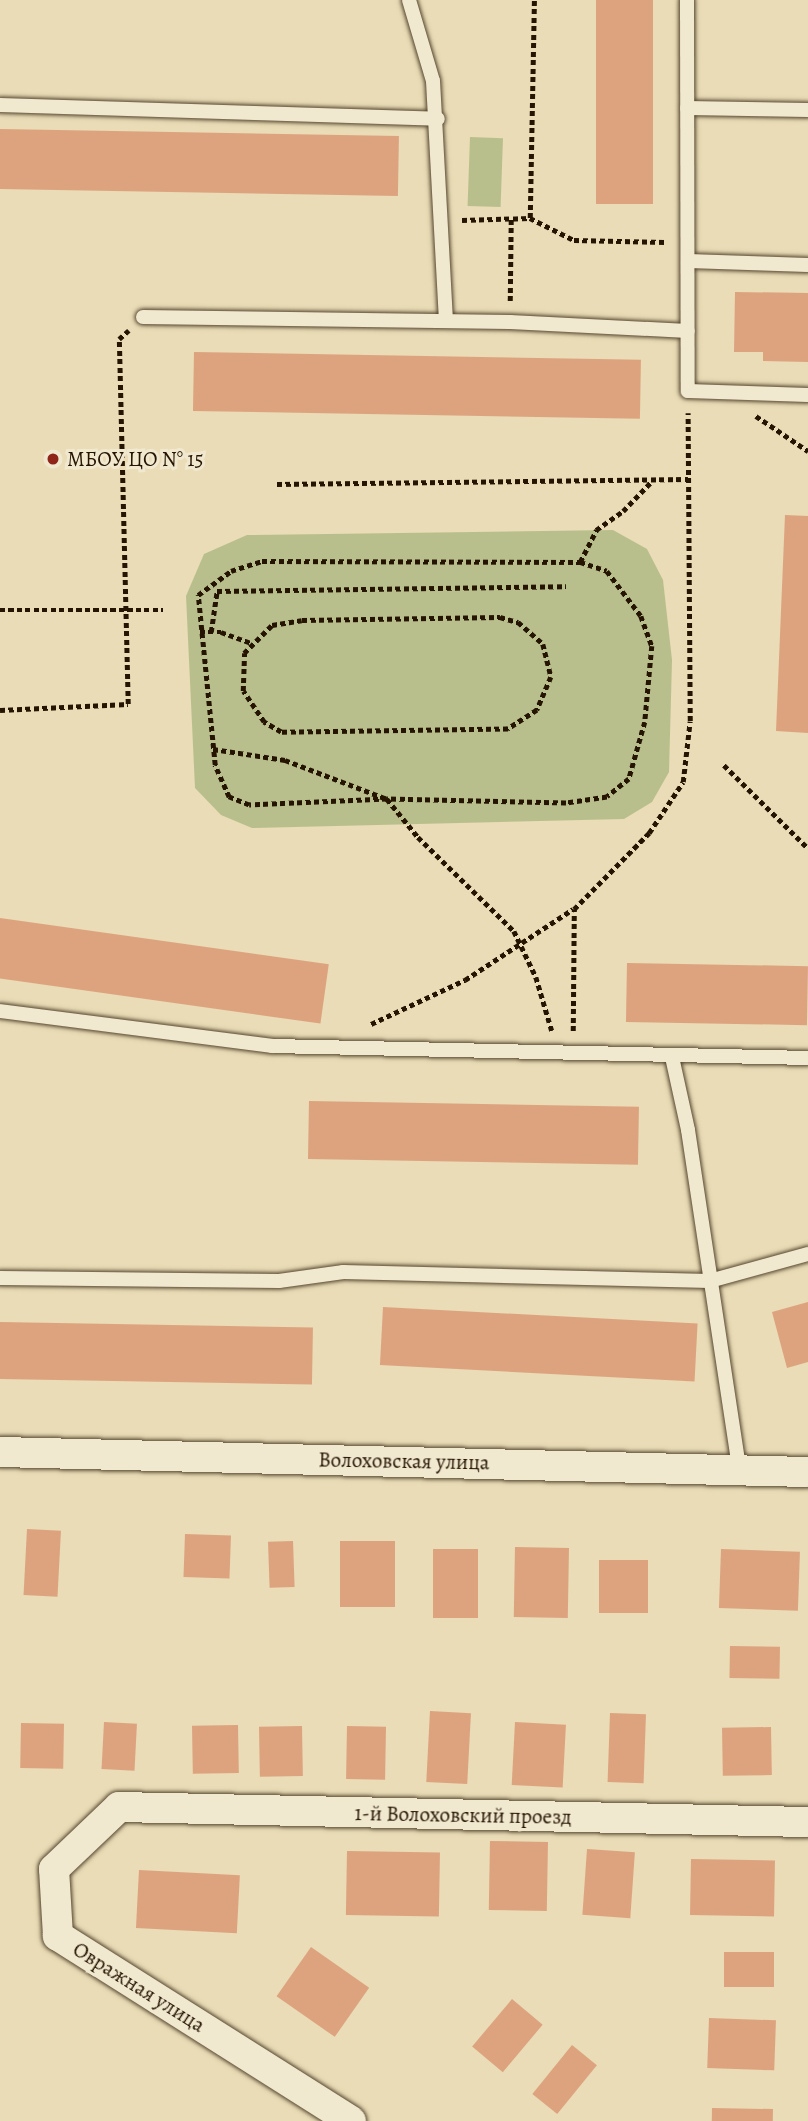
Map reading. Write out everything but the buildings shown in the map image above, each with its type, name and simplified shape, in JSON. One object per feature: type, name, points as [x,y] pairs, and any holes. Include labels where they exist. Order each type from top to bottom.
[{"type":"street","name":"Волоховская улица","points":[[0,1452],[739,1468],[808,1472]]},
{"type":"street","name":"1-й Волоховский проезд","points":[[119,1807],[808,1822]]},
{"type":"street","name":"Овражная улица","points":[[119,1807],[54,1869],[58,1936],[351,2121]]},
{"type":"lane","points":[[409,0],[433,81],[438,119],[446,321]]},
{"type":"lane","points":[[687,0],[688,391],[808,395]]},
{"type":"lane","points":[[0,105],[438,119]]},
{"type":"lane","points":[[687,108],[808,110]]},
{"type":"lane","points":[[688,261],[808,265]]},
{"type":"lane","points":[[143,317],[510,322],[688,331]]},
{"type":"lane","points":[[0,1011],[272,1046],[808,1058]]},
{"type":"lane","points":[[672,1057],[739,1468]]},
{"type":"lane","points":[[0,1278],[279,1281],[343,1272],[710,1281],[808,1254]]},
{"type":"path","points":[[530,218],[534,0]]},
{"type":"path","points":[[510,322],[511,218]]},
{"type":"path","points":[[444,221],[530,218],[574,240],[687,242]]},
{"type":"path","points":[[0,710],[128,704],[119,339],[143,317]]},
{"type":"path","points":[[361,1029],[465,980],[573,909],[649,833],[683,782],[690,721],[688,391]]},
{"type":"path","points":[[724,393],[808,451]]},
{"type":"path","points":[[277,484],[688,479]]},
{"type":"path","points":[[580,562],[596,530],[623,511],[652,481]]},
{"type":"path","points":[[262,561],[580,562],[607,571],[624,589],[641,616],[652,646],[645,722],[629,779],[607,797],[566,803],[387,799],[249,805],[229,797],[213,749],[200,632],[198,595],[231,571],[262,561]]},
{"type":"path","points":[[211,632],[218,591],[566,586]]},
{"type":"path","points":[[0,610],[163,610]]},
{"type":"path","points":[[500,617],[518,622],[543,644],[551,677],[537,710],[508,729],[300,734],[281,732],[251,707],[241,674],[244,653],[252,643],[272,625],[302,620],[500,617]]},
{"type":"path","points":[[200,632],[211,632],[252,643]]},
{"type":"path","points":[[213,749],[285,760],[387,799],[418,837],[514,931],[536,977],[544,1015],[568,1054]]},
{"type":"path","points":[[724,765],[808,848]]},
{"type":"path","points":[[568,1054],[573,909]]},
{"type":"green space","points":[[470,137],[503,138],[501,207],[468,206]]},
{"type":"green space","points":[[613,530],[647,549],[663,580],[672,660],[669,772],[652,802],[624,819],[252,828],[221,815],[195,788],[186,596],[204,554],[247,535]]},
{"type":"place","name":"МБОУ ЦО N° 15","points":[[53,459]]}]
